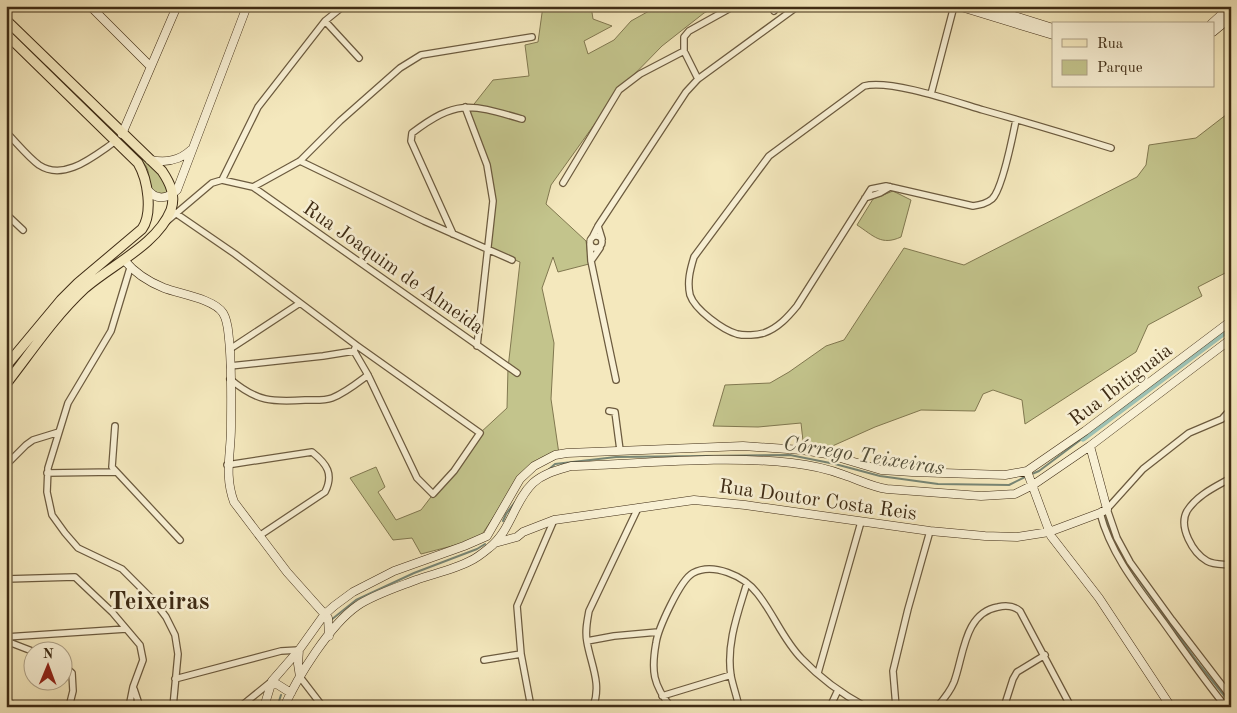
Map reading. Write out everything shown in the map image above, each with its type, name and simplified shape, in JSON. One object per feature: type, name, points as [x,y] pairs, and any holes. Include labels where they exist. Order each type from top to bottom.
[{"type":"main road","points":[[90,6],[150,66]]},
{"type":"main road","points":[[122,134],[177,6]]},
{"type":"main road","points":[[148,192],[159,198],[168,197],[177,190],[247,6]]},
{"type":"main road","points":[[958,6],[1052,35]]},
{"type":"main road","points":[[982,6],[1052,28]]},
{"type":"main road","points":[[1213,22],[1231,6]]},
{"type":"main road","points":[[1214,31],[1231,17]]},
{"type":"main road","points":[[6,20],[162,171],[170,183],[173,194],[173,212],[155,234],[84,290],[41,338],[6,384]]},
{"type":"main road","points":[[6,34],[138,163],[145,177],[150,200],[149,224],[140,238],[122,256],[130,268],[163,287],[216,305],[223,313],[230,349],[231,429],[227,465],[229,490],[234,502],[259,536],[287,572],[328,618],[329,636]]},
{"type":"main road","points":[[150,160],[164,162],[173,160],[184,156],[192,148]]},
{"type":"main road","points":[[6,366],[61,300],[78,283],[142,229],[148,215],[148,192]]},
{"type":"main road","points":[[130,268],[138,248]]},
{"type":"main road","name":"Rua Ibitiguaia","points":[[1030,477],[1085,431],[1231,321]]},
{"type":"main road","name":"Rua Ibitiguaia","points":[[1030,477],[1090,446],[1231,339]]},
{"type":"main road","points":[[264,707],[272,680],[299,650],[324,615],[353,592],[394,570],[464,546],[486,536],[520,479],[534,466],[567,452],[744,446],[802,450],[827,454],[881,470],[1030,477]]},
{"type":"main road","points":[[1090,446],[1103,511]]},
{"type":"main road","points":[[284,707],[300,677],[343,619],[358,606],[401,586],[470,562],[495,543],[504,532],[533,484],[548,473],[571,466],[738,460],[791,463],[830,470],[873,487],[981,496],[1009,495],[1030,477]]},
{"type":"main road","points":[[1030,477],[1049,532],[1099,598],[1171,707]]},
{"type":"main road","name":"Rua Doutor Costa Reis","points":[[495,543],[517,537],[523,532],[554,520],[694,500],[745,505],[930,531],[1017,537],[1049,532],[1103,511]]},
{"type":"main road","name":"Rua Doutor Costa Reis","points":[[492,528],[504,532],[523,532]]},
{"type":"main road","points":[[486,536],[491,542],[495,543]]},
{"type":"main road","points":[[299,650],[298,664],[300,677]]},
{"type":"main road","points":[[272,680],[291,693]]},
{"type":"street","points":[[222,180],[258,107],[326,21],[345,6]]},
{"type":"street","points":[[698,79],[684,51],[684,37],[689,31],[734,6]]},
{"type":"street","points":[[616,380],[591,261],[590,242],[598,226],[686,92],[698,79],[798,6]]},
{"type":"street","points":[[931,94],[954,6]]},
{"type":"street","points":[[326,21],[359,58]]},
{"type":"street","points":[[355,348],[417,478],[433,494],[454,471],[480,433],[355,348],[300,303],[235,254],[173,212],[212,183],[222,180],[253,187],[300,162],[340,121],[400,68],[420,56],[532,37]]},
{"type":"street","points":[[563,184],[619,90],[640,74],[684,51]]},
{"type":"street","points":[[1016,120],[994,198],[984,204],[973,206],[890,186],[878,186],[871,189],[797,306],[785,321],[773,329],[764,333],[738,335],[699,310],[691,298],[688,285],[694,257],[769,156],[864,86],[870,84],[884,85],[931,94],[1111,148]]},
{"type":"street","points":[[453,234],[411,141],[412,133],[446,111],[464,107],[483,108],[522,119]]},
{"type":"street","points":[[464,107],[487,166],[493,201],[477,346]]},
{"type":"street","points":[[111,123],[120,122],[129,116]]},
{"type":"street","points":[[6,132],[40,165],[53,170],[70,169],[85,162],[116,141]]},
{"type":"street","points":[[300,162],[512,260]]},
{"type":"street","name":"Rua Joaquim de Almeida","points":[[253,187],[517,373]]},
{"type":"street","points":[[6,214],[23,230]]},
{"type":"street","points":[[591,261],[603,243],[598,226]]},
{"type":"street","points":[[590,242],[597,236],[602,240]]},
{"type":"street","points":[[590,242],[594,248],[601,247]]},
{"type":"street","points":[[130,268],[111,330],[68,403],[47,473],[47,492],[52,515],[64,533],[78,548],[122,569],[154,601],[166,617],[176,635],[178,654],[172,707]]},
{"type":"street","points":[[230,349],[300,303]]},
{"type":"street","points":[[230,366],[323,356],[355,348]]},
{"type":"street","points":[[230,379],[244,391],[257,397],[276,401],[330,399],[368,376]]},
{"type":"street","points":[[1103,511],[1142,469],[1189,433],[1222,419],[1231,409]]},
{"type":"street","points":[[610,411],[615,412],[620,450]]},
{"type":"street","points":[[115,426],[112,467],[180,540]]},
{"type":"street","points":[[6,464],[33,440],[59,432]]},
{"type":"street","points":[[227,465],[312,452],[325,466],[329,474],[330,483],[325,492],[259,536]]},
{"type":"street","points":[[47,473],[116,472]]},
{"type":"street","points":[[1231,478],[1199,497],[1188,510],[1184,523],[1188,539],[1198,553],[1208,562],[1231,565]]},
{"type":"street","points":[[594,707],[598,694],[596,674],[587,641],[586,625],[589,611],[638,508]]},
{"type":"street","points":[[1103,511],[1130,562],[1211,680],[1226,707]]},
{"type":"street","points":[[1103,511],[1107,535],[1138,588],[1211,680],[1231,697]]},
{"type":"street","points":[[531,707],[521,654],[517,606],[554,520]]},
{"type":"street","points":[[818,673],[861,522]]},
{"type":"street","points":[[896,707],[892,671],[930,531]]},
{"type":"street","points":[[671,707],[659,691],[654,672],[658,632],[684,582],[692,574],[705,570],[723,571],[747,583],[757,593],[801,659],[838,690],[866,707]]},
{"type":"street","points":[[6,579],[75,577],[100,600],[140,645],[143,660],[133,687],[129,707]]},
{"type":"street","points":[[739,707],[731,675],[731,647],[734,625],[747,583]]},
{"type":"street","points":[[937,707],[948,695],[971,628],[978,616],[990,608],[1001,606],[1012,606],[1020,611],[1071,707]]},
{"type":"street","points":[[6,637],[126,629]]},
{"type":"street","points":[[587,641],[614,636],[658,632]]},
{"type":"street","points":[[6,640],[22,647]]},
{"type":"street","points":[[175,680],[281,650],[299,650]]},
{"type":"street","points":[[484,660],[521,654]]},
{"type":"street","points":[[1004,707],[1012,680],[1017,672],[1045,655]]},
{"type":"street","points":[[69,707],[73,691],[72,673]]},
{"type":"street","points":[[662,696],[731,675]]},
{"type":"street","points":[[300,677],[323,707]]},
{"type":"street","points":[[240,707],[272,680]]},
{"type":"street","points":[[133,687],[140,707]]},
{"type":"street","points":[[830,707],[838,690]]},
{"type":"street","points":[[6,701],[18,707]]},
{"type":"green space","points":[[543,6],[591,6],[593,19],[612,26],[584,41],[588,54],[614,40],[631,21],[658,6],[718,6],[704,13],[662,46],[619,90],[551,185],[546,204],[586,241],[589,264],[558,272],[553,257],[542,288],[554,343],[551,399],[559,454],[521,475],[479,539],[421,554],[412,538],[393,540],[350,478],[376,467],[385,487],[378,492],[396,520],[421,510],[480,433],[507,408],[508,368],[520,262],[487,249],[493,201],[487,165],[467,113],[493,80],[529,76],[525,45],[538,42]]},
{"type":"green space","points":[[1231,111],[1231,270],[1198,287],[1202,296],[1148,325],[1136,352],[1025,424],[1022,400],[993,390],[983,394],[975,411],[921,410],[875,427],[828,448],[803,441],[801,423],[758,427],[713,426],[725,385],[770,383],[826,346],[844,340],[904,248],[964,265],[1137,177],[1146,165],[1149,145],[1196,138]]},
{"type":"green space","points":[[131,147],[163,179],[169,191],[159,193],[151,189],[146,166],[129,149]]},
{"type":"green space","points":[[893,191],[911,200],[901,237],[894,240],[883,240],[873,236],[857,225],[873,199]]},
{"type":"waterway","points":[[1083,438],[1231,327]]},
{"type":"waterway","name":"Córrego Teixeiras","points":[[1032,474],[1039,471],[1083,438]]},
{"type":"waterway","name":"Córrego Teixeiras","points":[[547,471],[555,464],[616,457],[790,455],[880,476],[938,484],[1009,485],[1027,476]]},
{"type":"waterway","name":"Córrego Teixeiras","points":[[503,521],[515,502]]},
{"type":"waterway","points":[[1105,518],[1126,562],[1198,663],[1231,704]]},
{"type":"waterway","name":"Córrego Teixeiras","points":[[331,620],[356,600],[414,573],[477,549],[485,544]]},
{"type":"waterway","name":"Córrego Teixeiras","points":[[277,707],[281,695]]},
{"type":"district","name":"Teixeiras","points":[[159,600]]}]
